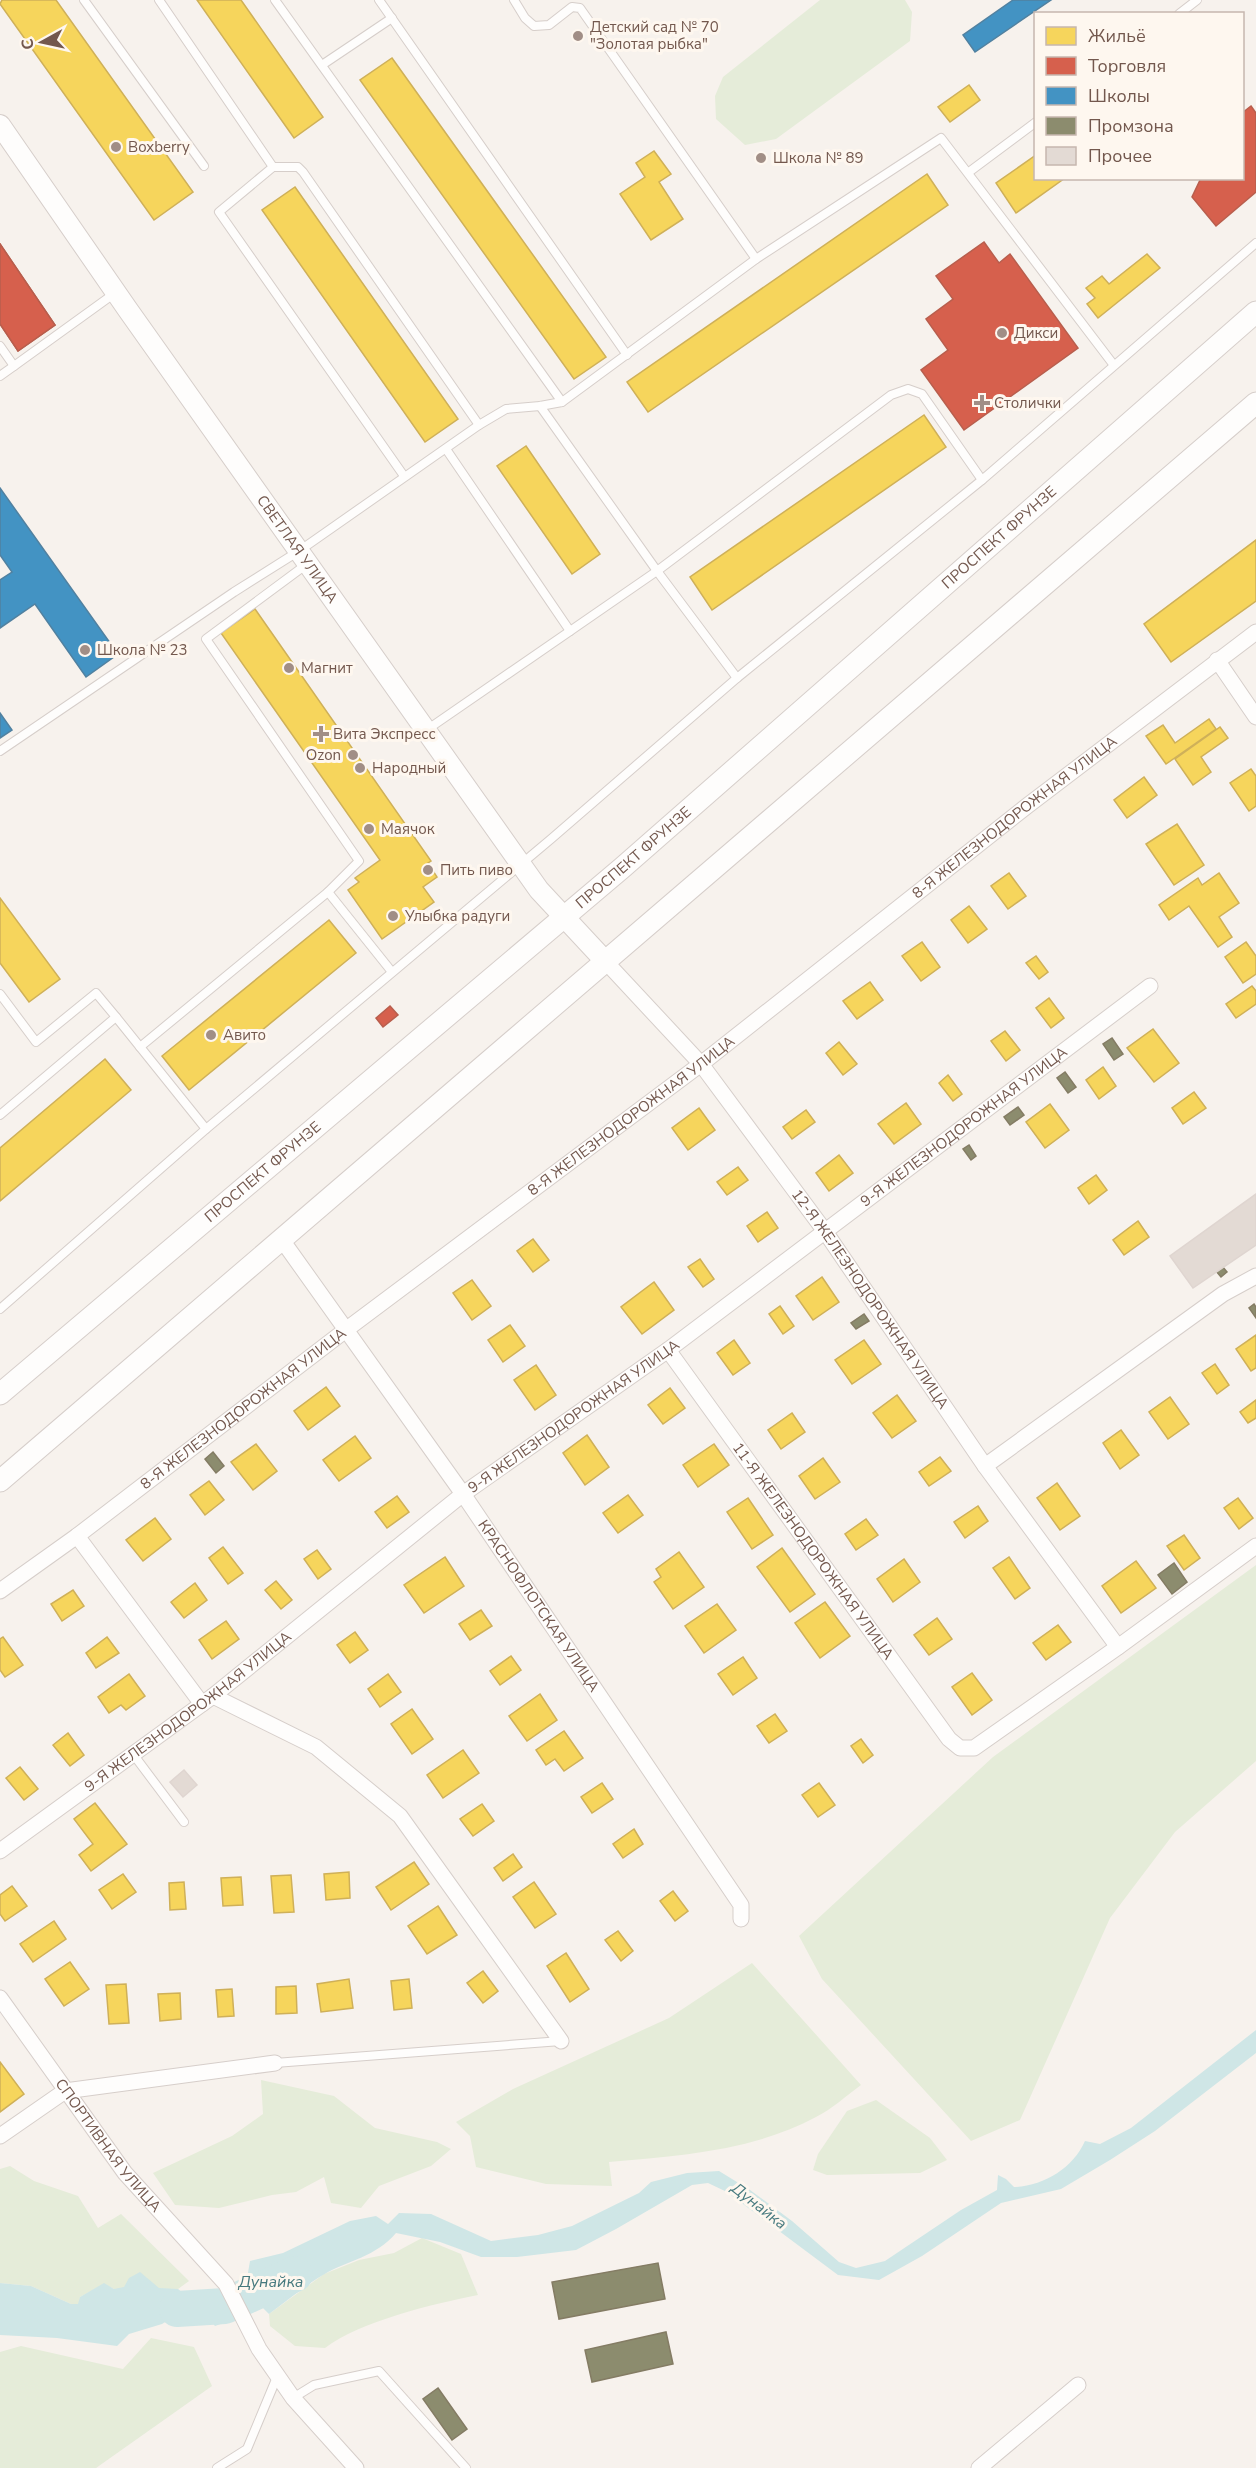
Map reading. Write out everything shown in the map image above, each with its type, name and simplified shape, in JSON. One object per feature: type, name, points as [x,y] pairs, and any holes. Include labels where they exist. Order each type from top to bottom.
[{"type":"main road","name":"ПРОСПЕКТ ФРУНЗЕ","points":[[0,1394],[622,868],[1256,312]]},
{"type":"main road","points":[[0,1481],[795,802],[1256,403]]},
{"type":"street","name":"СВЕТЛАЯ УЛИЦА","points":[[0,125],[115,293],[539,890],[606,962]]},
{"type":"street","name":"8-Я ЖЕЛЕЗНОДОРОЖНАЯ УЛИЦА","points":[[0,1592],[700,1064],[1018,813],[1256,632]]},
{"type":"street","points":[[1217,660],[1256,717]]},
{"type":"street","name":"12-Я ЖЕЛЕЗНОДОРОЖНАЯ УЛИЦА","points":[[606,962],[700,1064],[824,1230],[985,1466],[1118,1647]]},
{"type":"street","name":"9-Я ЖЕЛЕЗНОДОРОЖНАЯ УЛИЦА","points":[[0,1851],[207,1700],[463,1494],[668,1350],[1150,986]]},
{"type":"street","name":"КРАСНОФЛОТСКАЯ УЛИЦА","points":[[282,1240],[463,1494],[741,1905],[741,1919]]},
{"type":"street","points":[[985,1466],[1223,1294],[1256,1276]]},
{"type":"street","name":"11-Я ЖЕЛЕЗНОДОРОЖНАЯ УЛИЦА","points":[[668,1350],[949,1739],[960,1748],[974,1748],[1118,1647]]},
{"type":"street","points":[[77,1536],[207,1700],[316,1747],[400,1816],[561,2041]]},
{"type":"street","points":[[1118,1647],[1256,1546]]},
{"type":"street","name":"СПОРТИВНАЯ УЛИЦА","points":[[0,1998],[125,2173],[226,2284],[259,2349],[293,2398],[356,2468]]},
{"type":"street","points":[[0,2136],[65,2091],[276,2063]]},
{"type":"street","points":[[979,2468],[1078,2385]]},
{"type":"lane","points":[[84,0],[204,166]]},
{"type":"lane","points":[[159,0],[273,167]]},
{"type":"lane","points":[[274,0],[562,402]]},
{"type":"lane","points":[[379,0],[627,355]]},
{"type":"lane","points":[[513,0],[525,18],[534,26],[549,25],[572,7],[580,8],[756,259]]},
{"type":"lane","points":[[1182,12],[1197,0]]},
{"type":"lane","points":[[322,65],[392,18]]},
{"type":"lane","points":[[969,172],[1034,123]]},
{"type":"lane","points":[[140,1047],[328,892],[359,861],[206,639],[404,476],[479,424],[506,409],[562,402],[756,259],[941,138],[1113,364]]},
{"type":"lane","points":[[404,476],[219,212],[273,167],[298,166],[303,172],[479,424]]},
{"type":"lane","points":[[0,1309],[206,1129],[521,864],[737,678],[982,480],[1113,364],[1256,243]]},
{"type":"lane","points":[[0,376],[115,293]]},
{"type":"lane","points":[[0,346],[14,366]]},
{"type":"lane","points":[[426,730],[657,571],[891,396],[908,389],[922,394],[982,480]]},
{"type":"lane","points":[[540,406],[657,571],[737,678]]},
{"type":"lane","points":[[446,449],[570,631]]},
{"type":"lane","points":[[0,751],[234,592],[304,557]]},
{"type":"lane","points":[[328,892],[392,972]]},
{"type":"lane","points":[[0,994],[36,1042],[96,993],[206,1129]]},
{"type":"lane","points":[[0,1115],[116,1017]]},
{"type":"lane","points":[[133,1754],[184,1822]]},
{"type":"lane","points":[[276,2063],[561,2041]]},
{"type":"lane","points":[[293,2398],[314,2385],[378,2371],[466,2468]]},
{"type":"lane","points":[[217,2468],[247,2449],[278,2375]]},
{"type":"green space","points":[[820,0],[905,0],[912,12],[910,41],[776,139],[745,145],[716,119],[715,96],[723,77]]},
{"type":"green space","points":[[1256,1565],[1256,1761],[1175,1832],[1110,1918],[1020,2120],[971,2141],[822,1979],[799,1936],[993,1757]]},
{"type":"green space","points":[[752,1963],[861,2085],[822,2114],[766,2138],[689,2154],[609,2162],[612,2186],[546,2184],[476,2167],[470,2136],[456,2122],[513,2089],[669,2018]]},
{"type":"green space","points":[[261,2080],[334,2096],[375,2128],[437,2142],[451,2149],[431,2166],[379,2186],[361,2208],[331,2203],[324,2177],[296,2192],[272,2195],[219,2208],[175,2205],[153,2173],[232,2136],[263,2114]]},
{"type":"green space","points":[[876,2100],[930,2138],[947,2160],[920,2173],[827,2175],[813,2170],[818,2154],[847,2111]]},
{"type":"green space","points":[[10,2166],[34,2181],[78,2196],[98,2228],[121,2214],[189,2281],[178,2289],[114,2289],[104,2284],[80,2297],[79,2304],[71,2304],[31,2286],[0,2283],[0,2169]]},
{"type":"green space","points":[[422,2238],[461,2254],[478,2295],[440,2303],[377,2322],[340,2338],[325,2348],[295,2346],[270,2326],[269,2314],[324,2274],[359,2260],[394,2253]]},
{"type":"green space","points":[[151,2338],[194,2347],[212,2386],[96,2468],[0,2468],[0,2352],[21,2346],[123,2369]]},
{"type":"water","name":"Дунайка","points":[[1256,2030],[1256,2053],[1155,2131],[1061,2189],[1001,2203],[922,2256],[879,2280],[838,2275],[727,2192],[708,2183],[692,2185],[576,2250],[517,2257],[481,2257],[440,2242],[396,2233],[380,2248],[316,2279],[269,2314],[245,2290],[250,2261],[283,2253],[350,2221],[376,2216],[388,2224],[399,2213],[431,2214],[491,2241],[538,2235],[572,2226],[639,2193],[651,2182],[687,2173],[719,2171],[750,2190],[792,2221],[839,2262],[856,2268],[885,2261],[961,2210],[997,2190],[998,2175],[1014,2187],[1036,2183],[1065,2167],[1080,2151],[1085,2141],[1100,2144],[1131,2128]]},
{"type":"water","points":[[140,2272],[159,2288],[178,2289],[193,2301],[214,2298],[225,2306],[229,2321],[215,2326],[206,2316],[175,2316],[162,2324],[129,2334],[117,2346],[57,2338],[0,2335],[0,2283],[31,2286],[71,2304],[78,2304],[80,2297],[104,2283],[114,2289],[124,2287],[129,2278]]},
{"type":"building: Жильё","points":[[2,0],[56,0],[193,192],[154,220],[0,4]]},
{"type":"building: Жильё","points":[[197,0],[241,0],[323,117],[294,138]]},
{"type":"building: Жильё","points":[[392,58],[606,357],[574,379],[360,80]]},
{"type":"building: Жильё","points":[[969,85],[980,100],[950,122],[938,107]]},
{"type":"building: Жильё","points":[[654,151],[671,174],[659,182],[683,219],[651,240],[620,194],[645,177],[636,163]]},
{"type":"building: Жильё","points":[[1034,156],[1034,180],[1062,180],[1016,213],[996,183]]},
{"type":"building: Жильё","points":[[927,174],[948,205],[648,412],[627,382]]},
{"type":"building: Жильё","points":[[295,187],[458,419],[425,442],[262,210]]},
{"type":"building: Жильё","points":[[1147,254],[1160,268],[1098,318],[1087,304],[1095,298],[1086,288],[1102,276],[1109,284]]},
{"type":"building: Жильё","points":[[924,415],[946,447],[712,610],[690,577]]},
{"type":"building: Жильё","points":[[526,446],[600,554],[572,574],[497,466]]},
{"type":"building: Жильё","points":[[1256,540],[1256,601],[1171,662],[1144,624]]},
{"type":"building: Жильё","points":[[255,609],[431,861],[428,863],[437,877],[423,887],[434,902],[382,939],[348,890],[359,882],[355,878],[380,860],[221,633]]},
{"type":"building: Жильё","points":[[1209,719],[1216,729],[1166,764],[1146,736],[1163,725],[1175,743]]},
{"type":"building: Жильё","points":[[1220,727],[1228,738],[1201,757],[1211,772],[1193,785],[1175,759]]},
{"type":"building: Жильё","points":[[1251,769],[1256,776],[1256,806],[1249,811],[1230,783]]},
{"type":"building: Жильё","points":[[1144,777],[1157,795],[1127,818],[1114,800]]},
{"type":"building: Жильё","points":[[1177,824],[1204,865],[1174,885],[1146,844]]},
{"type":"building: Жильё","points":[[1009,873],[1026,896],[1008,909],[991,886]]},
{"type":"building: Жильё","points":[[1219,873],[1239,903],[1219,917],[1232,937],[1218,947],[1189,906],[1169,920],[1159,905],[1198,878],[1202,885]]},
{"type":"building: Жильё","points":[[0,898],[60,979],[29,1002],[0,963]]},
{"type":"building: Жильё","points":[[969,906],[987,929],[968,943],[951,920]]},
{"type":"building: Жильё","points":[[329,920],[356,953],[189,1090],[162,1056]]},
{"type":"building: Жильё","points":[[922,942],[940,967],[921,981],[902,956]]},
{"type":"building: Жильё","points":[[1246,942],[1256,956],[1256,974],[1243,983],[1225,957]]},
{"type":"building: Жильё","points":[[1036,956],[1048,972],[1039,979],[1026,963]]},
{"type":"building: Жильё","points":[[870,982],[883,1000],[857,1019],[843,1001]]},
{"type":"building: Жильё","points":[[1252,986],[1256,991],[1256,1004],[1236,1018],[1226,1004]]},
{"type":"building: Жильё","points":[[1049,998],[1064,1018],[1051,1028],[1036,1008]]},
{"type":"building: Жильё","points":[[1153,1029],[1179,1063],[1154,1082],[1127,1048]]},
{"type":"building: Жильё","points":[[1005,1031],[1020,1050],[1006,1061],[991,1041]]},
{"type":"building: Жильё","points":[[839,1042],[857,1064],[843,1075],[826,1053]]},
{"type":"building: Жильё","points":[[105,1059],[131,1090],[0,1201],[0,1148]]},
{"type":"building: Жильё","points":[[1103,1067],[1116,1086],[1099,1099],[1086,1080]]},
{"type":"building: Жильё","points":[[948,1075],[962,1094],[953,1101],[939,1083]]},
{"type":"building: Жильё","points":[[1194,1092],[1206,1108],[1183,1124],[1172,1108]]},
{"type":"building: Жильё","points":[[906,1103],[921,1124],[894,1144],[878,1124]]},
{"type":"building: Жильё","points":[[1050,1104],[1069,1130],[1045,1148],[1026,1122]]},
{"type":"building: Жильё","points":[[699,1108],[715,1130],[688,1150],[672,1128]]},
{"type":"building: Жильё","points":[[806,1110],[815,1122],[792,1139],[783,1127]]},
{"type":"building: Жильё","points":[[839,1155],[853,1173],[829,1191],[816,1173]]},
{"type":"building: Жильё","points":[[738,1167],[748,1180],[727,1195],[717,1182]]},
{"type":"building: Жильё","points":[[1096,1175],[1107,1190],[1089,1204],[1078,1188]]},
{"type":"building: Жильё","points":[[767,1212],[778,1228],[758,1242],[747,1226]]},
{"type":"building: Жильё","points":[[1138,1221],[1149,1237],[1124,1255],[1113,1240]]},
{"type":"building: Жильё","points":[[533,1239],[549,1260],[533,1272],[517,1251]]},
{"type":"building: Жильё","points":[[700,1259],[714,1279],[703,1287],[688,1267]]},
{"type":"building: Жильё","points":[[822,1277],[839,1302],[813,1320],[796,1296]]},
{"type":"building: Жильё","points":[[472,1280],[491,1306],[472,1320],[453,1293]]},
{"type":"building: Жильё","points":[[654,1282],[674,1310],[642,1334],[621,1307]]},
{"type":"building: Жильё","points":[[780,1306],[794,1326],[783,1334],[769,1314]]},
{"type":"building: Жильё","points":[[510,1325],[525,1346],[503,1362],[488,1340]]},
{"type":"building: Жильё","points":[[1256,1335],[1256,1368],[1251,1371],[1236,1349]]},
{"type":"building: Жильё","points":[[734,1340],[750,1363],[733,1375],[717,1353]]},
{"type":"building: Жильё","points":[[864,1340],[881,1364],[852,1384],[835,1360]]},
{"type":"building: Жильё","points":[[1215,1364],[1229,1385],[1217,1394],[1202,1373]]},
{"type":"building: Жильё","points":[[536,1365],[556,1395],[535,1410],[514,1380]]},
{"type":"building: Жильё","points":[[326,1387],[340,1406],[308,1430],[294,1411]]},
{"type":"building: Жильё","points":[[670,1388],[685,1408],[663,1424],[648,1405]]},
{"type":"building: Жильё","points":[[897,1395],[916,1421],[892,1438],[873,1413]]},
{"type":"building: Жильё","points":[[1170,1397],[1189,1424],[1168,1439],[1149,1412]]},
{"type":"building: Жильё","points":[[1256,1400],[1256,1418],[1248,1423],[1240,1412]]},
{"type":"building: Жильё","points":[[792,1413],[805,1432],[781,1449],[768,1430]]},
{"type":"building: Жильё","points":[[1121,1430],[1139,1455],[1120,1469],[1103,1443]]},
{"type":"building: Жильё","points":[[587,1435],[609,1467],[585,1485],[563,1453]]},
{"type":"building: Жильё","points":[[355,1436],[371,1458],[339,1481],[323,1460]]},
{"type":"building: Жильё","points":[[256,1444],[277,1471],[253,1490],[231,1462]]},
{"type":"building: Жильё","points":[[714,1444],[729,1465],[698,1487],[683,1465]]},
{"type":"building: Жильё","points":[[940,1457],[951,1471],[929,1486],[919,1472]]},
{"type":"building: Жильё","points":[[823,1458],[840,1482],[815,1499],[799,1476]]},
{"type":"building: Жильё","points":[[209,1481],[224,1500],[205,1515],[190,1495]]},
{"type":"building: Жильё","points":[[1057,1483],[1080,1516],[1060,1530],[1037,1498]]},
{"type":"building: Жильё","points":[[628,1495],[643,1515],[618,1533],[603,1513]]},
{"type":"building: Жильё","points":[[397,1496],[409,1512],[387,1528],[375,1512]]},
{"type":"building: Жильё","points":[[748,1498],[773,1535],[752,1549],[727,1512]]},
{"type":"building: Жильё","points":[[1238,1498],[1253,1518],[1239,1529],[1224,1508]]},
{"type":"building: Жильё","points":[[978,1506],[988,1521],[965,1538],[954,1522]]},
{"type":"building: Жильё","points":[[155,1518],[171,1539],[143,1561],[126,1540]]},
{"type":"building: Жильё","points":[[866,1519],[878,1535],[856,1550],[845,1534]]},
{"type":"building: Жильё","points":[[1184,1535],[1200,1558],[1184,1570],[1167,1546]]},
{"type":"building: Жильё","points":[[223,1547],[243,1573],[228,1584],[209,1558]]},
{"type":"building: Жильё","points":[[782,1548],[815,1594],[790,1612],[757,1567]]},
{"type":"building: Жильё","points":[[317,1550],[331,1569],[318,1579],[304,1559]]},
{"type":"building: Жильё","points":[[679,1552],[704,1587],[673,1609],[654,1582],[661,1577],[656,1569]]},
{"type":"building: Жильё","points":[[445,1557],[464,1586],[424,1613],[404,1585]]},
{"type":"building: Жильё","points":[[1009,1557],[1030,1588],[1015,1599],[993,1568]]},
{"type":"building: Жильё","points":[[904,1559],[920,1582],[893,1602],[877,1579]]},
{"type":"building: Жильё","points":[[1136,1561],[1156,1588],[1121,1613],[1102,1586]]},
{"type":"building: Жильё","points":[[276,1581],[292,1600],[281,1609],[265,1590]]},
{"type":"building: Жильё","points":[[195,1583],[207,1600],[184,1618],[171,1602]]},
{"type":"building: Жильё","points":[[73,1590],[84,1606],[62,1621],[51,1604]]},
{"type":"building: Жильё","points":[[825,1602],[850,1636],[820,1658],[795,1623]]},
{"type":"building: Жильё","points":[[717,1604],[736,1630],[704,1653],[685,1626]]},
{"type":"building: Жильё","points":[[481,1610],[492,1626],[470,1640],[459,1624]]},
{"type":"building: Жильё","points":[[937,1618],[952,1639],[929,1655],[914,1635]]},
{"type":"building: Жильё","points":[[226,1621],[239,1639],[212,1659],[199,1640]]},
{"type":"building: Жильё","points":[[1058,1625],[1071,1642],[1046,1660],[1033,1643]]},
{"type":"building: Жильё","points":[[355,1632],[368,1650],[350,1663],[337,1645]]},
{"type":"building: Жильё","points":[[3,1637],[23,1665],[5,1677],[0,1670],[0,1639]]},
{"type":"building: Жильё","points":[[107,1637],[119,1653],[96,1668],[86,1653]]},
{"type":"building: Жильё","points":[[511,1656],[521,1670],[500,1685],[490,1671]]},
{"type":"building: Жильё","points":[[743,1657],[757,1678],[733,1695],[718,1674]]},
{"type":"building: Жильё","points":[[972,1673],[992,1700],[972,1715],[952,1687]]},
{"type":"building: Жильё","points":[[129,1674],[145,1696],[126,1710],[121,1705],[109,1713],[98,1697]]},
{"type":"building: Жильё","points":[[388,1674],[401,1692],[380,1707],[368,1689]]},
{"type":"building: Жильё","points":[[540,1694],[557,1720],[527,1741],[509,1716]]},
{"type":"building: Жильё","points":[[412,1709],[433,1739],[412,1754],[391,1724]]},
{"type":"building: Жильё","points":[[775,1714],[787,1731],[769,1743],[757,1726]]},
{"type":"building: Жильё","points":[[564,1731],[583,1758],[564,1771],[555,1759],[546,1765],[536,1750]]},
{"type":"building: Жильё","points":[[68,1733],[84,1755],[70,1766],[53,1745]]},
{"type":"building: Жильё","points":[[861,1739],[873,1755],[863,1763],[851,1746]]},
{"type":"building: Жильё","points":[[463,1750],[479,1773],[443,1798],[427,1775]]},
{"type":"building: Жильё","points":[[20,1767],[38,1789],[24,1800],[6,1778]]},
{"type":"building: Жильё","points":[[602,1783],[613,1799],[592,1813],[581,1797]]},
{"type":"building: Жильё","points":[[819,1783],[835,1805],[818,1817],[802,1795]]},
{"type":"building: Жильё","points":[[95,1803],[127,1844],[91,1871],[79,1855],[93,1844],[74,1819]]},
{"type":"building: Жильё","points":[[482,1804],[494,1821],[473,1836],[460,1819]]},
{"type":"building: Жильё","points":[[634,1829],[643,1844],[623,1858],[613,1844]]},
{"type":"building: Жильё","points":[[513,1854],[522,1867],[503,1881],[494,1868]]},
{"type":"building: Жильё","points":[[414,1862],[429,1884],[391,1910],[376,1887]]},
{"type":"building: Жильё","points":[[349,1872],[350,1898],[326,1900],[324,1874]]},
{"type":"building: Жильё","points":[[123,1874],[136,1892],[112,1909],[99,1890]]},
{"type":"building: Жильё","points":[[291,1875],[294,1912],[274,1913],[271,1876]]},
{"type":"building: Жильё","points":[[241,1877],[243,1905],[223,1906],[221,1878]]},
{"type":"building: Жильё","points":[[184,1882],[186,1909],[170,1910],[169,1883]]},
{"type":"building: Жильё","points":[[534,1882],[556,1914],[535,1928],[513,1897]]},
{"type":"building: Жильё","points":[[12,1886],[27,1906],[5,1921],[0,1914],[0,1895]]},
{"type":"building: Жильё","points":[[673,1891],[688,1911],[675,1921],[660,1901]]},
{"type":"building: Жильё","points":[[438,1906],[457,1935],[427,1954],[408,1926]]},
{"type":"building: Жильё","points":[[54,1921],[66,1939],[33,1962],[20,1944]]},
{"type":"building: Жильё","points":[[618,1931],[633,1951],[621,1961],[605,1940]]},
{"type":"building: Жильё","points":[[566,1953],[589,1989],[570,2002],[547,1966]]},
{"type":"building: Жильё","points":[[70,1962],[89,1989],[64,2006],[45,1979]]},
{"type":"building: Жильё","points":[[483,1971],[498,1991],[483,2003],[467,1983]]},
{"type":"building: Жильё","points":[[349,1979],[353,2008],[321,2012],[317,1984]]},
{"type":"building: Жильё","points":[[409,1979],[412,2008],[394,2010],[391,1981]]},
{"type":"building: Жильё","points":[[126,1984],[129,2023],[109,2024],[106,1985]]},
{"type":"building: Жильё","points":[[296,1986],[297,2013],[276,2014],[276,1987]]},
{"type":"building: Жильё","points":[[232,1989],[234,2016],[218,2017],[216,1990]]},
{"type":"building: Жильё","points":[[180,1993],[181,2019],[160,2021],[158,1994]]},
{"type":"building: Жильё","points":[[0,2062],[24,2094],[0,2112]]},
{"type":"building: Торговля","points":[[1251,106],[1256,113],[1256,192],[1216,226],[1192,197],[1200,180],[1244,180],[1244,111]]},
{"type":"building: Торговля","name":"Дикси","points":[[984,242],[999,263],[1010,254],[1078,348],[964,430],[921,370],[948,350],[926,319],[953,299],[936,276]]},
{"type":"building: Торговля","points":[[0,244],[55,325],[18,351],[0,324]]},
{"type":"building: Торговля","points":[[0,244],[55,325],[18,351],[0,324]]},
{"type":"building: Торговля","points":[[390,1006],[398,1015],[383,1027],[376,1018]]},
{"type":"building: Школы","points":[[1013,0],[1051,0],[975,52],[963,35]]},
{"type":"building: Школы","points":[[0,488],[118,654],[86,677],[35,604],[0,628],[0,580],[12,572],[0,555]]},
{"type":"building: Школы","points":[[0,713],[12,730],[0,738]]},
{"type":"building: Промзона","points":[[1112,1038],[1123,1054],[1114,1060],[1103,1044]]},
{"type":"building: Промзона","points":[[1065,1072],[1076,1087],[1068,1093],[1057,1078]]},
{"type":"building: Промзона","points":[[1018,1107],[1024,1115],[1010,1125],[1004,1117]]},
{"type":"building: Промзона","points":[[969,1145],[976,1156],[971,1160],[963,1149]]},
{"type":"building: Промзона","points":[[1217,1260],[1227,1272],[1221,1277],[1211,1265]]},
{"type":"building: Промзона","points":[[1254,1304],[1256,1307],[1256,1318],[1249,1308]]},
{"type":"building: Промзона","points":[[864,1314],[869,1321],[856,1329],[851,1323]]},
{"type":"building: Промзона","points":[[213,1452],[224,1466],[216,1473],[205,1459]]},
{"type":"building: Промзона","points":[[1174,1563],[1187,1582],[1172,1594],[1158,1575]]},
{"type":"building: Промзона","points":[[658,2263],[665,2299],[559,2319],[552,2282]]},
{"type":"building: Промзона","points":[[666,2332],[673,2364],[592,2382],[585,2350]]},
{"type":"building: Промзона","points":[[438,2388],[467,2429],[452,2440],[423,2399]]},
{"type":"building: Прочее","points":[[1256,1194],[1256,1245],[1193,1288],[1170,1256]]},
{"type":"building: Прочее","points":[[184,1770],[197,1785],[183,1797],[170,1782]]},
{"type":"waterway","name":"Дунайка","points":[[177,2309],[225,2306],[295,2274]]},
{"type":"place","name":"Детский сад № 70 \"Золотая рыбка\"","points":[[578,36]]},
{"type":"place","name":"Boxberry","points":[[116,147]]},
{"type":"place","name":"Школа № 89","points":[[761,158]]},
{"type":"place","name":"Дикси","points":[[1002,333]]},
{"type":"place","name":"Столички","points":[[982,403]]},
{"type":"place","name":"Школа № 23","points":[[85,650]]},
{"type":"place","name":"Магнит","points":[[289,668]]},
{"type":"place","name":"Вита Экспресс","points":[[321,734]]},
{"type":"place","name":"Ozon","points":[[353,755]]},
{"type":"place","name":"Народный","points":[[360,768]]},
{"type":"place","name":"Маячок","points":[[369,829]]},
{"type":"place","name":"Пить пиво","points":[[428,870]]},
{"type":"place","name":"Улыбка радуги","points":[[393,916]]},
{"type":"place","name":"Авито","points":[[211,1035]]}]
